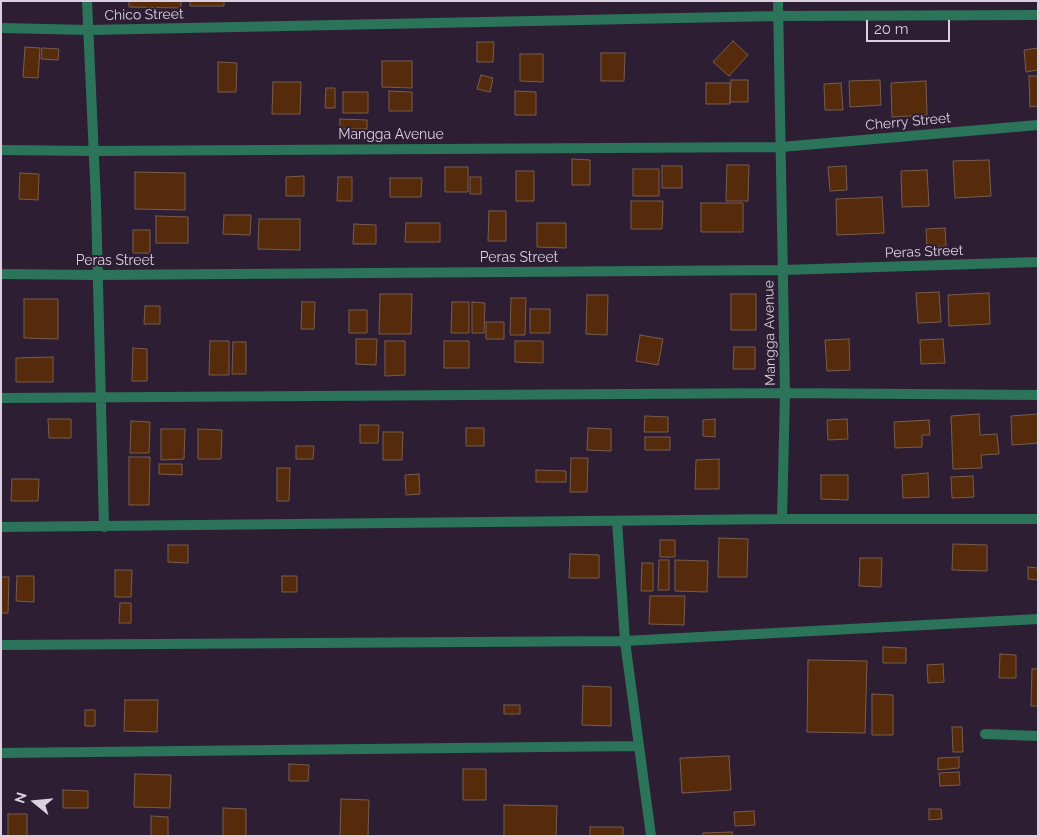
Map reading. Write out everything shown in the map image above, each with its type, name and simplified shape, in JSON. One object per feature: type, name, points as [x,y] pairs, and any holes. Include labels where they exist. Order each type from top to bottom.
[{"type":"street","points":[[87,1],[94,151],[104,526]]},
{"type":"street","name":"Mangga Avenue","points":[[778,1],[785,393],[782,519]]},
{"type":"street","name":"Chico Street","points":[[1,28],[89,30],[778,16],[1038,15]]},
{"type":"street","name":"Cherry Street","points":[[781,146],[1038,125]]},
{"type":"street","name":"Mangga Avenue","points":[[1,150],[781,146]]},
{"type":"street","name":"Peras Street","points":[[1,274],[97,276],[783,270],[1038,262]]},
{"type":"street","points":[[1,398],[101,399],[785,393],[1038,395]]},
{"type":"street","points":[[1,527],[782,519],[1038,519]]},
{"type":"street","points":[[617,521],[625,641],[651,836]]},
{"type":"street","points":[[1,645],[625,641],[1038,619]]},
{"type":"street","points":[[985,734],[1038,736]]},
{"type":"street","points":[[1,753],[639,746]]},
{"type":"building","points":[[129,1],[181,1],[181,8],[129,7]]},
{"type":"building","points":[[190,1],[224,1],[224,6],[190,6]]},
{"type":"building","points":[[733,41],[748,55],[729,76],[713,62]]},
{"type":"building","points":[[477,42],[494,42],[493,62],[477,62]]},
{"type":"building","points":[[25,47],[40,48],[38,78],[23,77]]},
{"type":"building","points":[[42,48],[59,49],[58,60],[41,59]]},
{"type":"building","points":[[1038,48],[1038,70],[1026,72],[1024,50]]},
{"type":"building","points":[[601,53],[625,53],[624,81],[601,81]]},
{"type":"building","points":[[520,54],[543,54],[543,82],[520,81]]},
{"type":"building","points":[[382,61],[412,61],[412,88],[382,87]]},
{"type":"building","points":[[218,62],[237,63],[236,92],[218,92]]},
{"type":"building","points":[[481,75],[493,78],[490,92],[477,89]]},
{"type":"building","points":[[1029,76],[1038,76],[1038,106],[1030,107]]},
{"type":"building","points":[[731,80],[748,80],[748,102],[730,102]]},
{"type":"building","points":[[880,80],[881,105],[850,107],[849,81]]},
{"type":"building","points":[[926,81],[927,115],[892,117],[891,83]]},
{"type":"building","points":[[273,82],[301,82],[300,114],[272,114]]},
{"type":"building","points":[[706,83],[730,83],[730,104],[706,104]]},
{"type":"building","points":[[841,83],[843,110],[825,110],[824,84]]},
{"type":"building","points":[[326,88],[335,88],[335,108],[325,108]]},
{"type":"building","points":[[389,91],[412,92],[412,111],[389,111]]},
{"type":"building","points":[[515,91],[536,92],[536,115],[515,115]]},
{"type":"building","points":[[343,92],[368,92],[368,113],[343,113]]},
{"type":"building","points":[[340,119],[367,120],[367,129],[340,129]]},
{"type":"building","points":[[572,159],[590,160],[590,185],[572,185]]},
{"type":"building","points":[[989,160],[991,196],[955,198],[953,161]]},
{"type":"building","points":[[727,165],[749,165],[748,201],[726,201]]},
{"type":"building","points":[[662,166],[682,166],[682,188],[662,188]]},
{"type":"building","points":[[846,166],[847,190],[830,191],[828,167]]},
{"type":"building","points":[[445,167],[468,167],[468,192],[445,192]]},
{"type":"building","points":[[633,169],[659,169],[659,196],[633,196]]},
{"type":"building","points":[[927,170],[929,206],[902,207],[901,171]]},
{"type":"building","points":[[516,171],[534,171],[534,201],[516,201]]},
{"type":"building","points":[[135,172],[185,173],[185,210],[135,209]]},
{"type":"building","points":[[20,173],[39,174],[38,200],[19,199]]},
{"type":"building","points":[[304,176],[304,196],[286,196],[286,177]]},
{"type":"building","points":[[338,177],[352,177],[352,201],[337,201]]},
{"type":"building","points":[[470,177],[481,177],[481,194],[470,194]]},
{"type":"building","points":[[390,178],[422,178],[421,197],[390,197]]},
{"type":"building","points":[[882,197],[884,233],[837,235],[836,199]]},
{"type":"building","points":[[631,201],[663,201],[662,229],[631,229]]},
{"type":"building","points":[[701,203],[743,203],[743,232],[701,232]]},
{"type":"building","points":[[489,211],[506,211],[506,241],[488,241]]},
{"type":"building","points":[[224,215],[251,215],[250,235],[223,234]]},
{"type":"building","points":[[156,216],[188,217],[188,243],[156,243]]},
{"type":"building","points":[[259,219],[300,219],[300,250],[258,249]]},
{"type":"building","points":[[406,223],[440,223],[440,242],[405,242]]},
{"type":"building","points":[[537,223],[566,223],[566,248],[537,247]]},
{"type":"building","points":[[354,224],[376,225],[376,244],[353,244]]},
{"type":"building","points":[[945,228],[946,246],[927,247],[926,229]]},
{"type":"building","points":[[133,230],[150,230],[150,253],[133,253]]},
{"type":"building","points":[[939,292],[941,322],[918,323],[916,293]]},
{"type":"building","points":[[989,293],[990,324],[949,326],[948,295]]},
{"type":"building","points":[[380,294],[412,294],[411,334],[379,334]]},
{"type":"building","points":[[731,294],[756,294],[756,330],[731,330]]},
{"type":"building","points":[[587,295],[608,295],[607,335],[586,334]]},
{"type":"building","points":[[511,298],[526,298],[525,335],[510,335]]},
{"type":"building","points":[[24,299],[58,299],[58,339],[24,338]]},
{"type":"building","points":[[302,302],[315,302],[314,329],[301,329]]},
{"type":"building","points":[[452,302],[469,302],[469,333],[451,333]]},
{"type":"building","points":[[472,302],[485,303],[484,333],[472,333]]},
{"type":"building","points":[[145,306],[160,306],[160,324],[144,324]]},
{"type":"building","points":[[530,309],[550,309],[550,333],[530,333]]},
{"type":"building","points":[[349,310],[367,310],[367,333],[349,333]]},
{"type":"building","points":[[486,322],[504,322],[504,339],[486,339]]},
{"type":"building","points":[[640,335],[663,339],[658,365],[636,361]]},
{"type":"building","points":[[356,339],[377,339],[376,365],[356,364]]},
{"type":"building","points":[[849,339],[850,370],[827,371],[825,340]]},
{"type":"building","points":[[943,339],[945,363],[921,364],[920,340]]},
{"type":"building","points":[[210,341],[229,341],[229,375],[209,375]]},
{"type":"building","points":[[385,341],[405,341],[405,375],[385,376]]},
{"type":"building","points":[[444,341],[469,341],[469,368],[444,368]]},
{"type":"building","points":[[515,341],[543,341],[543,363],[515,362]]},
{"type":"building","points":[[233,342],[246,342],[246,374],[232,374]]},
{"type":"building","points":[[734,347],[755,347],[755,369],[733,369]]},
{"type":"building","points":[[133,348],[147,349],[147,381],[132,381]]},
{"type":"building","points":[[53,357],[53,382],[16,382],[16,358]]},
{"type":"building","points":[[979,414],[980,435],[997,434],[999,454],[981,455],[982,468],[953,469],[951,416]]},
{"type":"building","points":[[1038,414],[1038,443],[1012,445],[1011,416]]},
{"type":"building","points":[[645,416],[668,417],[668,432],[644,432]]},
{"type":"building","points":[[48,419],[71,419],[71,438],[49,438]]},
{"type":"building","points":[[715,419],[715,437],[703,436],[703,420]]},
{"type":"building","points":[[847,419],[848,439],[828,440],[827,420]]},
{"type":"building","points":[[929,420],[930,435],[922,435],[922,447],[895,448],[894,422]]},
{"type":"building","points":[[131,421],[150,422],[149,453],[130,453]]},
{"type":"building","points":[[360,425],[379,425],[378,443],[360,443]]},
{"type":"building","points":[[466,428],[484,428],[484,446],[466,446]]},
{"type":"building","points":[[588,428],[611,429],[611,451],[587,450]]},
{"type":"building","points":[[161,429],[185,429],[184,459],[161,460]]},
{"type":"building","points":[[198,429],[222,430],[221,459],[198,459]]},
{"type":"building","points":[[383,432],[403,432],[402,460],[383,460]]},
{"type":"building","points":[[645,437],[670,437],[670,450],[645,450]]},
{"type":"building","points":[[296,446],[314,446],[313,459],[296,459]]},
{"type":"building","points":[[129,457],[150,457],[149,505],[129,505]]},
{"type":"building","points":[[571,458],[588,458],[587,492],[570,492]]},
{"type":"building","points":[[719,459],[719,489],[695,489],[696,460]]},
{"type":"building","points":[[159,464],[182,464],[182,475],[159,474]]},
{"type":"building","points":[[277,468],[290,468],[289,501],[277,501]]},
{"type":"building","points":[[536,470],[566,471],[566,482],[536,482]]},
{"type":"building","points":[[928,473],[929,497],[903,498],[902,475]]},
{"type":"building","points":[[419,474],[420,494],[406,495],[405,475]]},
{"type":"building","points":[[821,475],[848,475],[848,500],[821,499]]},
{"type":"building","points":[[973,476],[974,497],[952,498],[951,477]]},
{"type":"building","points":[[12,479],[39,479],[38,501],[11,501]]},
{"type":"building","points":[[719,538],[748,539],[747,577],[718,577]]},
{"type":"building","points":[[660,540],[675,540],[675,557],[660,557]]},
{"type":"building","points":[[953,544],[987,545],[987,571],[952,570]]},
{"type":"building","points":[[168,545],[188,545],[188,563],[168,562]]},
{"type":"building","points":[[570,554],[599,555],[599,578],[569,578]]},
{"type":"building","points":[[860,558],[882,558],[881,587],[859,586]]},
{"type":"building","points":[[659,560],[669,560],[669,590],[658,590]]},
{"type":"building","points":[[675,560],[708,561],[707,592],[675,591]]},
{"type":"building","points":[[642,563],[653,563],[653,591],[641,591]]},
{"type":"building","points":[[1028,567],[1038,568],[1038,580],[1028,579]]},
{"type":"building","points":[[115,570],[132,570],[131,597],[115,597]]},
{"type":"building","points":[[17,576],[34,576],[34,602],[16,601]]},
{"type":"building","points":[[282,576],[297,576],[297,592],[282,592]]},
{"type":"building","points":[[1,577],[9,577],[8,613],[1,613]]},
{"type":"building","points":[[650,596],[685,596],[684,625],[649,624]]},
{"type":"building","points":[[120,603],[131,603],[131,623],[119,623]]},
{"type":"building","points":[[883,647],[906,648],[906,663],[883,663]]},
{"type":"building","points":[[1000,654],[1016,655],[1016,678],[999,678]]},
{"type":"building","points":[[808,660],[867,661],[865,733],[807,732]]},
{"type":"building","points":[[943,664],[944,682],[928,683],[927,665]]},
{"type":"building","points":[[1032,669],[1038,669],[1038,706],[1031,706]]},
{"type":"building","points":[[583,686],[611,687],[611,726],[582,725]]},
{"type":"building","points":[[872,694],[893,695],[893,735],[872,735]]},
{"type":"building","points":[[125,700],[158,700],[157,732],[124,731]]},
{"type":"building","points":[[504,705],[520,705],[520,714],[504,714]]},
{"type":"building","points":[[85,710],[95,710],[95,726],[85,726]]},
{"type":"building","points":[[952,727],[962,727],[963,752],[953,752]]},
{"type":"building","points":[[729,756],[731,790],[682,793],[680,758]]},
{"type":"building","points":[[959,757],[959,768],[938,770],[938,758]]},
{"type":"building","points":[[289,764],[309,765],[308,781],[289,781]]},
{"type":"building","points":[[463,769],[486,769],[486,800],[463,800]]},
{"type":"building","points":[[959,772],[960,785],[940,786],[939,773]]},
{"type":"building","points":[[135,774],[171,775],[170,808],[134,807]]},
{"type":"building","points":[[63,790],[88,791],[88,808],[63,808]]},
{"type":"building","points":[[341,799],[369,800],[368,836],[340,836]]},
{"type":"building","points":[[504,805],[557,806],[556,836],[504,836]]},
{"type":"building","points":[[223,808],[246,809],[246,836],[223,836]]},
{"type":"building","points":[[929,809],[941,809],[942,819],[929,820]]},
{"type":"building","points":[[754,811],[755,825],[735,826],[734,812]]},
{"type":"building","points":[[8,814],[27,814],[27,836],[8,836]]},
{"type":"building","points":[[151,816],[168,817],[168,836],[151,836]]},
{"type":"building","points":[[590,827],[623,827],[623,836],[590,836]]},
{"type":"building","points":[[732,832],[733,836],[703,836],[703,833]]}]
